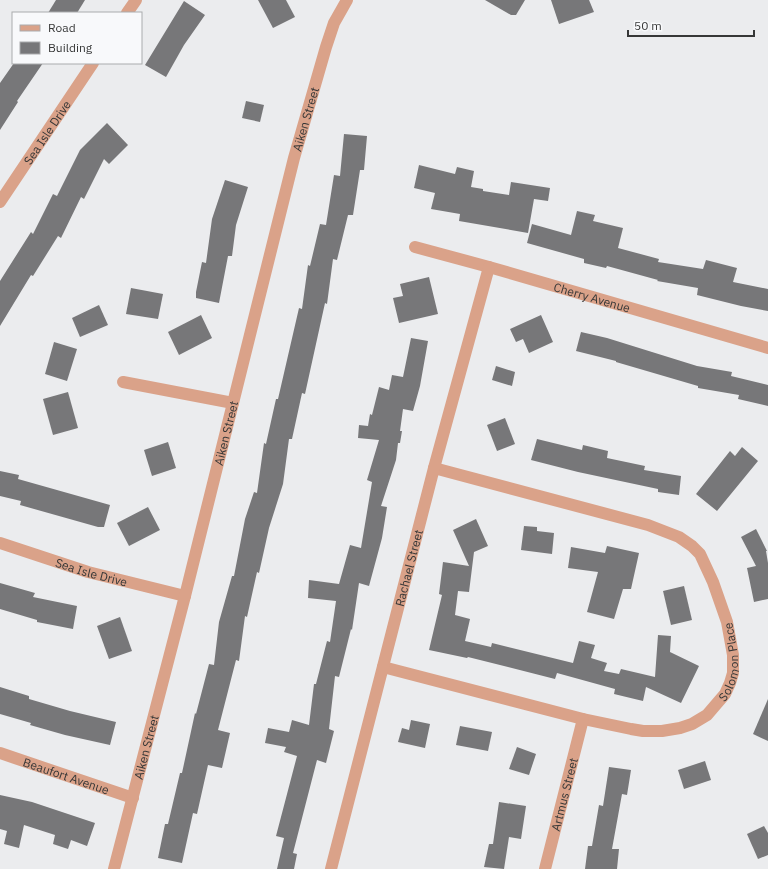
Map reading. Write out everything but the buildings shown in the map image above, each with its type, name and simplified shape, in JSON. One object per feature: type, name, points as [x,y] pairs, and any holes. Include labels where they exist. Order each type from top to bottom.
[{"type":"street","points":[[128,12],[136,0]]},
{"type":"street","name":"Aiken Street","points":[[114,869],[185,596],[292,166],[320,63],[334,23],[347,0]]},
{"type":"street","name":"Sea Isle Drive","points":[[0,202],[92,64]]},
{"type":"street","name":"Cherry Avenue","points":[[415,247],[768,348]]},
{"type":"street","name":"Rachael Street","points":[[331,869],[434,468],[489,267]]},
{"type":"street","points":[[122,382],[233,403]]},
{"type":"street","name":"Solomon Place","points":[[383,667],[583,719],[643,731],[662,731],[680,728],[692,724],[707,715],[725,694],[733,673],[733,655],[728,622],[713,582],[700,554],[679,536],[648,525],[434,468]]},
{"type":"street","name":"Sea Isle Drive","points":[[0,543],[88,572],[185,596]]},
{"type":"street","name":"Artmus Street","points":[[545,869],[583,719]]},
{"type":"street","name":"Beaufort Avenue","points":[[0,753],[133,798]]}]
